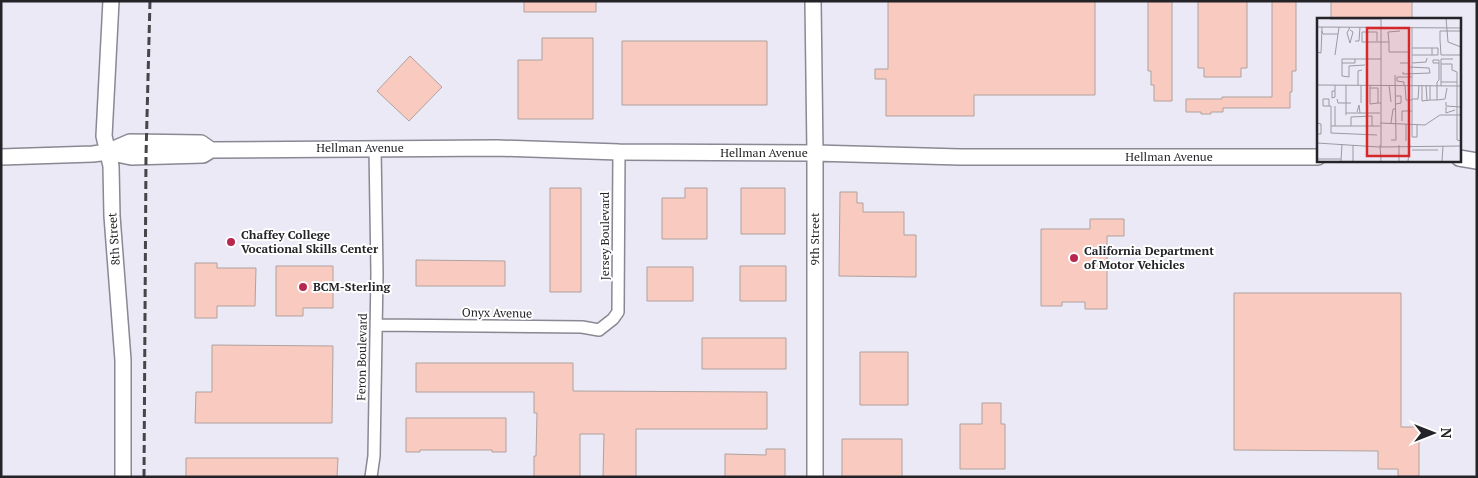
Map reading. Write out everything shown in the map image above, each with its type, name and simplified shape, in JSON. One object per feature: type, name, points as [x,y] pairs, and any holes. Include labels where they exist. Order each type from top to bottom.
[{"type":"street","name":"8th Street","points":[[111,1],[104,136],[112,166],[112,216],[123,360],[122,477]]},
{"type":"street","name":"9th Street","points":[[814,1],[815,477]]},
{"type":"street","name":"Hellman Avenue","points":[[1,157],[107,152],[130,142],[201,142],[211,150],[497,148],[619,152],[815,153],[960,157],[1317,157]]},
{"type":"street","name":"Feron Boulevard","points":[[371,477],[374,456],[376,324],[375,148]]},
{"type":"street","name":"Jersey Boulevard","points":[[614,319],[618,312],[619,292],[619,152]]},
{"type":"street","points":[[1460,158],[1477,161]]},
{"type":"street","name":"Onyx Avenue","points":[[376,324],[582,327],[599,330],[614,319]]},
{"type":"building","points":[[524,1],[596,1],[596,12],[524,12]]},
{"type":"building","points":[[888,1],[1095,1],[1095,95],[974,95],[974,116],[886,116],[886,79],[875,79],[875,69],[888,69]]},
{"type":"building","points":[[1148,1],[1172,1],[1172,101],[1154,101],[1154,85],[1151,85],[1151,71],[1148,71]]},
{"type":"building","points":[[1198,1],[1247,1],[1247,68],[1241,68],[1241,77],[1204,77],[1204,68],[1198,68]]},
{"type":"building","points":[[1272,1],[1296,1],[1296,71],[1292,71],[1290,108],[1223,108],[1223,112],[1211,112],[1211,114],[1186,112],[1186,99],[1272,97]]},
{"type":"building","points":[[1331,1],[1412,1],[1412,18],[1331,18]]},
{"type":"building","points":[[542,38],[593,38],[593,119],[518,119],[518,60],[542,60]]},
{"type":"building","points":[[622,41],[767,41],[767,105],[622,105]]},
{"type":"building","points":[[410,56],[442,87],[409,121],[377,91]]},
{"type":"building","points":[[550,188],[581,188],[581,292],[550,292]]},
{"type":"building","points":[[685,188],[707,188],[707,239],[662,239],[662,198],[685,198]]},
{"type":"building","points":[[741,188],[785,188],[785,234],[741,234]]},
{"type":"building","points":[[840,192],[857,192],[857,203],[863,203],[863,212],[904,212],[904,235],[916,235],[916,277],[839,276]]},
{"type":"building","name":"California Department of Motor Vehicles","points":[[1090,219],[1124,219],[1124,236],[1107,236],[1107,309],[1085,309],[1085,302],[1062,302],[1062,306],[1041,306],[1041,229],[1090,229]]},
{"type":"building","points":[[416,260],[505,261],[505,286],[416,286]]},
{"type":"building","points":[[195,263],[217,263],[217,268],[256,268],[255,306],[217,306],[217,318],[195,318]]},
{"type":"building","name":"BCM-Sterling","points":[[276,266],[333,266],[333,308],[303,308],[303,316],[276,316]]},
{"type":"building","points":[[740,266],[786,266],[786,301],[740,301]]},
{"type":"building","points":[[647,267],[693,267],[693,301],[647,301]]},
{"type":"building","points":[[1234,293],[1401,293],[1401,427],[1419,427],[1419,476],[1398,476],[1398,469],[1378,469],[1378,451],[1234,450]]},
{"type":"building","points":[[702,338],[786,338],[786,369],[702,369]]},
{"type":"building","points":[[212,345],[333,346],[332,423],[195,423],[196,392],[212,392]]},
{"type":"building","points":[[860,352],[908,352],[908,405],[860,405]]},
{"type":"building","points":[[416,363],[573,363],[573,391],[767,392],[767,429],[636,429],[636,477],[603,477],[604,434],[580,434],[580,477],[534,477],[537,413],[534,413],[534,392],[416,392]]},
{"type":"building","points":[[982,403],[1001,403],[1001,424],[1005,424],[1005,469],[960,469],[960,424],[982,424]]},
{"type":"building","points":[[406,418],[506,418],[506,452],[492,452],[492,450],[420,450],[420,452],[406,452]]},
{"type":"building","points":[[842,439],[902,439],[902,477],[842,477]]},
{"type":"building","points":[[766,449],[785,449],[785,477],[725,477],[725,454],[766,455]]},
{"type":"building","points":[[186,458],[338,458],[337,477],[186,477]]},
{"type":"railway","points":[[144,477],[146,156],[150,1]]},
{"type":"place","name":"Chaffey College Vocational Skills Center","points":[[231,242]]},
{"type":"place","name":"California Department of Motor Vehicles","points":[[1074,258]]},
{"type":"place","name":"BCM-Sterling","points":[[303,287]]}]
